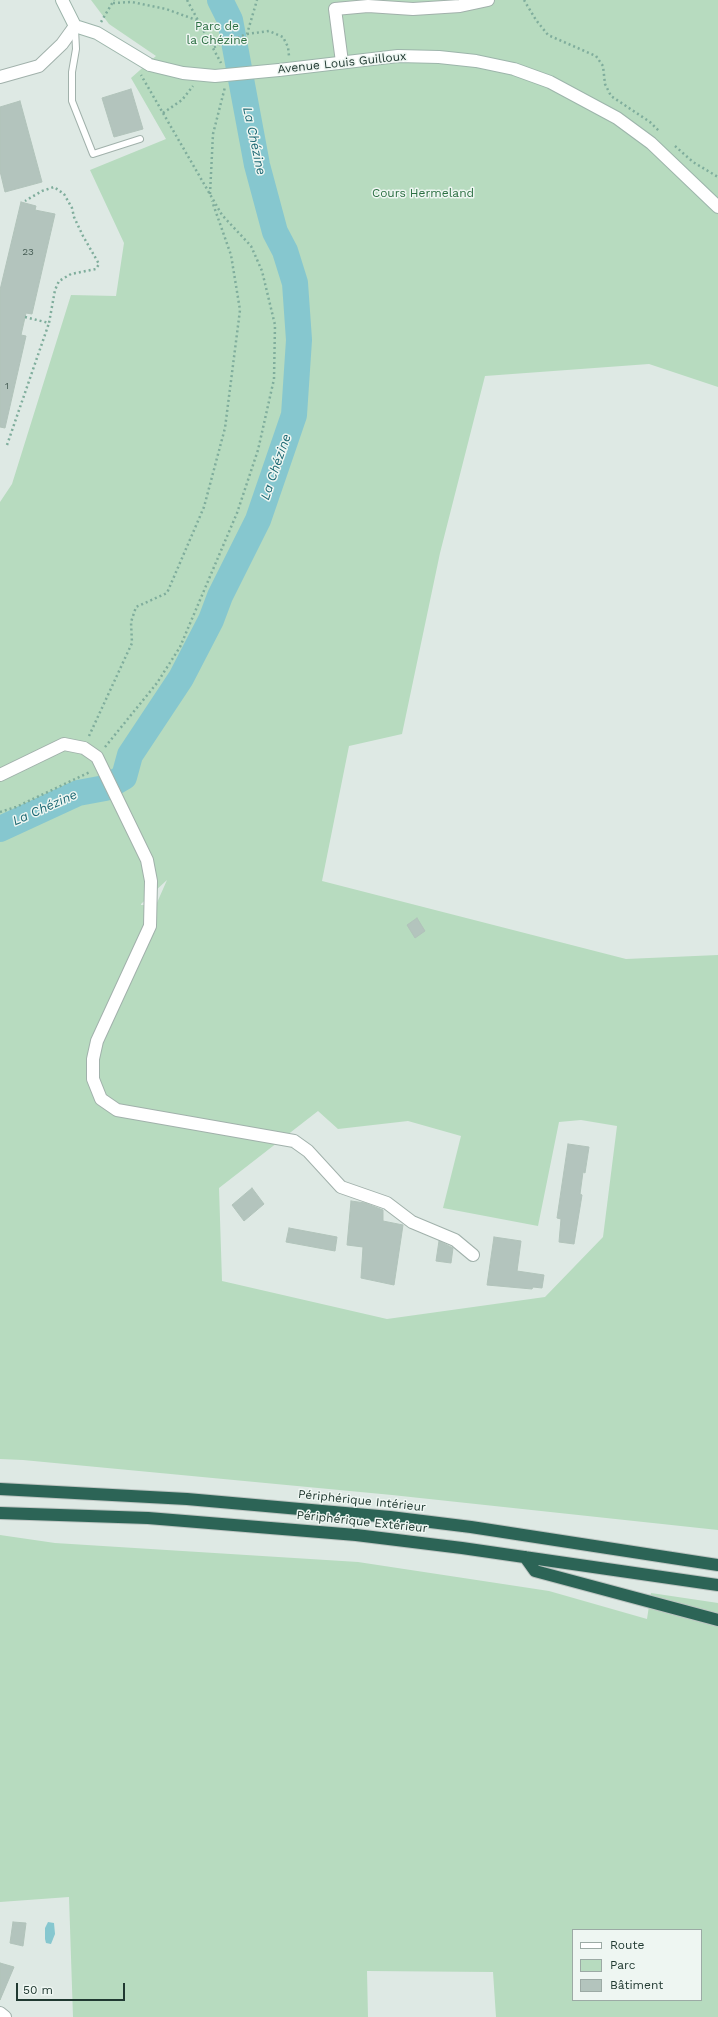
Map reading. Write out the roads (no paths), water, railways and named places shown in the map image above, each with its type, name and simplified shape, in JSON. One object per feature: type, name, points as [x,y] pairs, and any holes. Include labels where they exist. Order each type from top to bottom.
[{"type":"highway","name":"Périphérique Intérieur","points":[[0,1488],[156,1496],[360,1514],[470,1527],[718,1564]]},
{"type":"highway","name":"Périphérique Extérieur","points":[[0,1513],[148,1518],[270,1527],[404,1540],[718,1585]]},
{"type":"highway","points":[[525,1557],[535,1571],[718,1620]]},
{"type":"street","points":[[0,77],[39,66],[62,44],[75,26],[62,0]]},
{"type":"street","points":[[342,62],[335,10],[376,6],[413,9],[444,7],[488,0]]},
{"type":"street","name":"Avenue Louis Guilloux","points":[[75,26],[97,33],[150,65],[183,73],[215,76],[398,56],[439,57],[476,62],[514,70],[550,82],[617,118],[651,144],[718,207]]},
{"type":"street","points":[[0,775],[64,744],[84,748],[99,762],[147,860],[151,881],[150,926],[98,1042],[93,1059],[93,1079],[101,1098],[117,1110],[294,1141],[308,1151],[341,1187],[387,1203],[412,1222],[455,1240],[473,1255]]},
{"type":"street","points":[[0,2013],[5,2017]]},
{"type":"lane","points":[[75,26],[76,49],[72,72],[72,101],[93,154],[140,139]]},
{"type":"water","points":[[48,1922],[54,1923],[55,1934],[51,1944],[46,1943],[45,1939],[45,1928]]},
{"type":"waterway","name":"La Chézine","points":[[0,829],[78,793],[105,788],[124,777],[130,755],[181,678],[211,620],[220,596],[258,520],[294,415],[299,340],[295,283],[285,251],[275,232],[257,165],[230,20],[220,0]]},
{"type":"park label","name":"Parc de la Chézine","points":[[217,33]]},
{"type":"park label","name":"Cours Hermeland","points":[[423,193]]}]
